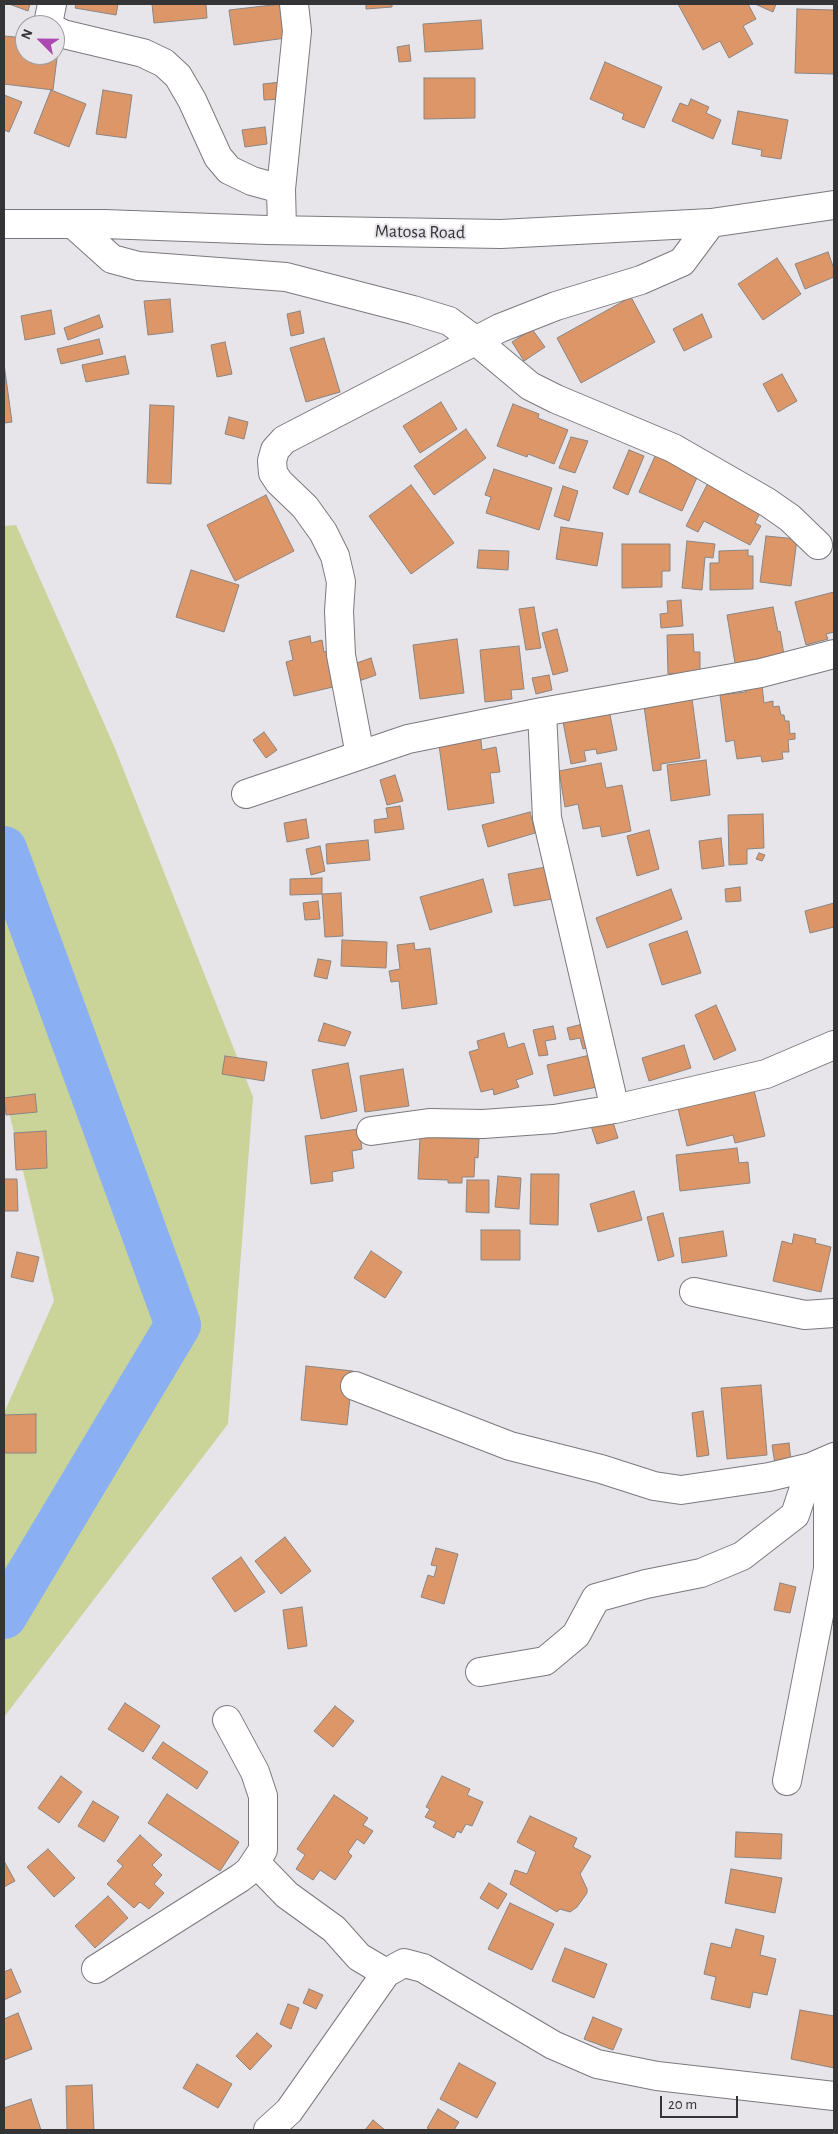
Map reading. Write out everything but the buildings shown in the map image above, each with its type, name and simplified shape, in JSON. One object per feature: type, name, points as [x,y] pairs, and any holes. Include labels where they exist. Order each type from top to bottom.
[{"type":"street","points":[[282,230],[281,189],[297,31],[294,4]]},
{"type":"street","points":[[65,34],[143,53],[164,63],[178,76],[192,100],[218,157],[229,170],[252,181],[281,189]]},
{"type":"street","name":"Matosa Road","points":[[4,224],[502,234],[711,223],[834,205]]},
{"type":"street","points":[[360,755],[341,655],[339,611],[341,582],[335,556],[323,532],[305,507],[279,482],[273,473],[272,461],[275,450],[284,440],[500,328],[556,306],[641,280],[682,262],[711,223]]},
{"type":"street","points":[[73,224],[112,259],[138,266],[286,277],[449,321],[530,386],[556,399],[674,448],[767,502],[790,518],[818,545]]},
{"type":"street","points":[[246,794],[408,739],[542,712],[761,674],[834,654]]},
{"type":"street","points":[[542,712],[547,818],[615,1109]]},
{"type":"street","points":[[370,1131],[429,1123],[483,1124],[554,1119],[615,1109],[766,1074],[834,1046]]},
{"type":"street","points":[[694,1292],[805,1315],[834,1313]]},
{"type":"street","points":[[355,1386],[510,1446],[601,1469],[654,1486],[681,1490],[768,1477],[824,1461]]},
{"type":"street","points":[[480,1672],[545,1661],[576,1635],[596,1598],[646,1584],[701,1573],[742,1556],[795,1515],[824,1461]]},
{"type":"street","points":[[786,1781],[828,1569],[824,1461]]},
{"type":"street","points":[[96,1969],[240,1878],[249,1871],[263,1850],[263,1796],[255,1772],[227,1720]]},
{"type":"street","points":[[255,1862],[287,1895],[334,1929],[359,1957],[386,1973]]},
{"type":"street","points":[[268,2130],[289,2111],[386,1973],[404,1963],[423,1968],[553,2045],[597,2064],[657,2076],[834,2096]]},
{"type":"green space","points":[[16,525],[114,746],[253,1097],[228,1424],[4,1717],[4,1413],[54,1301],[4,1091],[4,526]]},
{"type":"waterway","points":[[4,849],[178,1325],[4,1616]]}]
